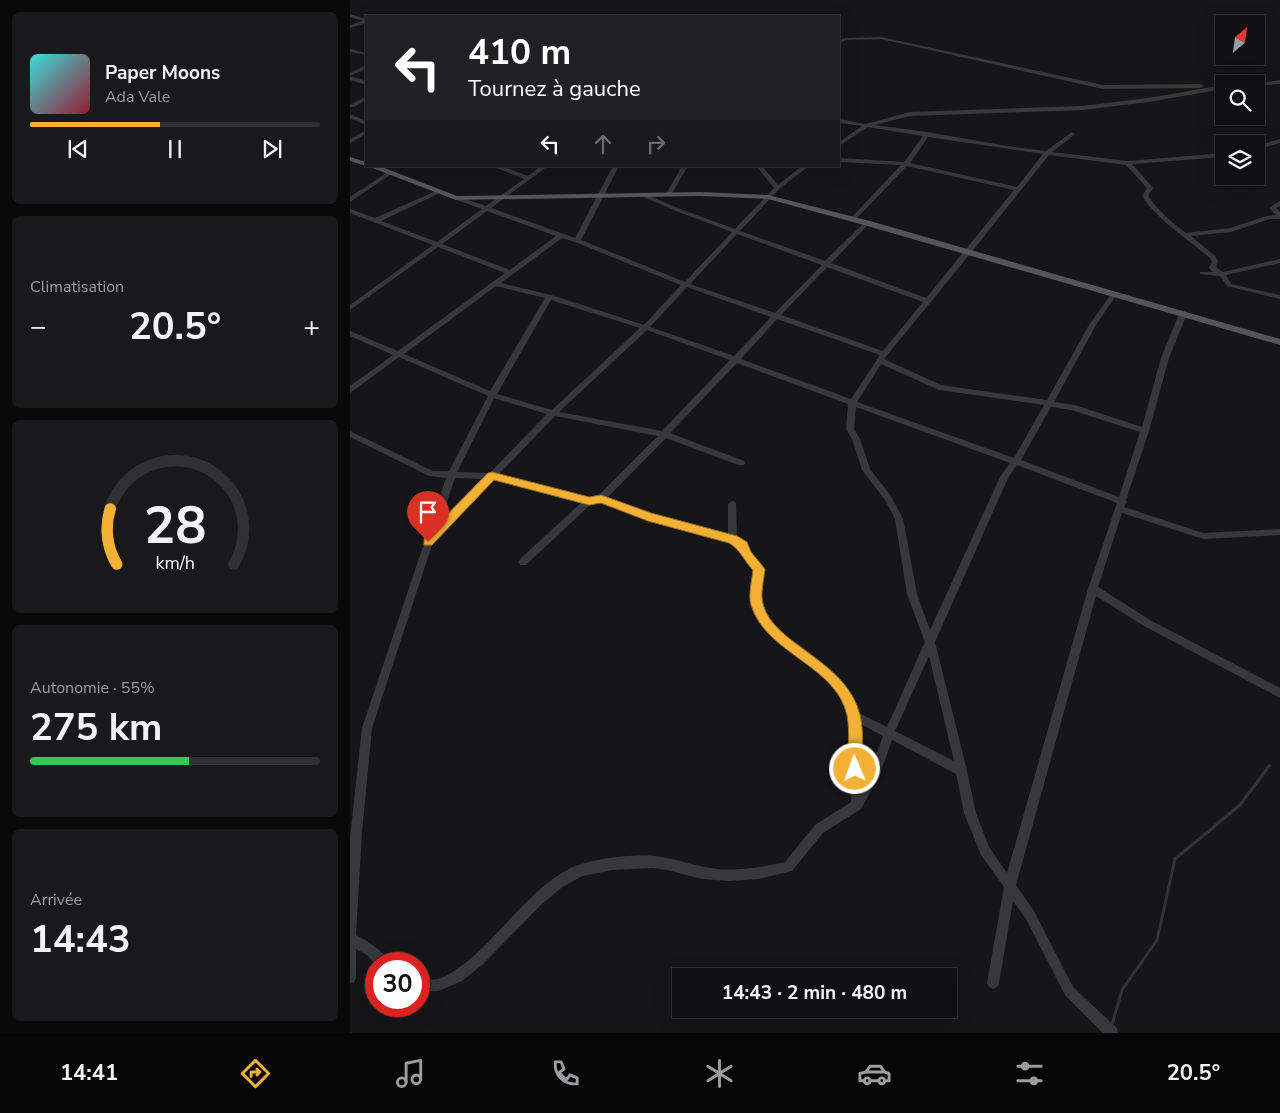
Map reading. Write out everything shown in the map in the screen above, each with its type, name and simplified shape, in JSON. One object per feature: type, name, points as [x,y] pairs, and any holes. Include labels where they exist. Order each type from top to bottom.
[{"type":"main road","points":[[350,159],[365,164]]},
{"type":"main road","points":[[374,167],[456,198],[641,194],[726,194],[768,198],[853,219],[1280,342]]},
{"type":"street","points":[[350,15],[365,21]]},
{"type":"street","points":[[350,27],[365,21]]},
{"type":"street","points":[[840,42],[844,39],[881,38],[1103,86],[1215,86]]},
{"type":"street","points":[[350,50],[365,54]]},
{"type":"street","points":[[350,76],[365,68]]},
{"type":"street","points":[[350,76],[365,83]]},
{"type":"street","points":[[1265,83],[1280,82]]},
{"type":"street","points":[[840,143],[868,125],[910,114],[1083,108],[1148,100],[1215,88]]},
{"type":"street","points":[[352,106],[365,99]]},
{"type":"street","points":[[350,116],[365,122]]},
{"type":"street","points":[[840,121],[1046,154],[1128,163],[1215,156]]},
{"type":"street","points":[[350,141],[365,133]]},
{"type":"street","points":[[853,219],[906,164],[927,134]]},
{"type":"street","points":[[1072,134],[1046,154],[968,253],[882,357],[852,402],[850,429],[856,438],[866,470],[888,498],[899,519],[912,594],[930,642],[962,771],[970,813],[985,851],[1030,915],[1069,991],[1112,1033]]},
{"type":"street","points":[[1265,145],[1280,141]]},
{"type":"street","points":[[840,160],[906,164],[1018,189]]},
{"type":"street","points":[[1128,163],[1150,188],[1145,196],[1160,216],[1213,256],[1215,262],[1212,268],[1222,274],[1229,285],[1280,297]]},
{"type":"street","points":[[498,167],[528,178]]},
{"type":"street","points":[[350,308],[486,207],[544,167]]},
{"type":"street","points":[[577,241],[615,167]]},
{"type":"street","points":[[669,194],[684,167]]},
{"type":"street","points":[[760,167],[777,188]]},
{"type":"street","points":[[428,542],[553,414],[646,327],[684,284],[737,232],[777,188],[805,167]]},
{"type":"street","points":[[350,200],[390,173]]},
{"type":"street","points":[[375,220],[438,192]]},
{"type":"street","points":[[641,194],[737,232],[927,301]]},
{"type":"street","points":[[456,198],[486,207],[577,241],[684,284],[776,315],[882,357],[939,387],[1048,403],[1088,411],[1146,431]]},
{"type":"street","points":[[1280,203],[1272,208],[1280,216]]},
{"type":"street","points":[[350,210],[510,272]]},
{"type":"street","points":[[1184,235],[1231,230],[1269,217],[1280,216]]},
{"type":"street","points":[[601,499],[666,435],[776,315],[867,223]]},
{"type":"street","points":[[350,390],[561,235]]},
{"type":"street","points":[[1202,273],[1222,274],[1280,260]]},
{"type":"street","points":[[494,283],[549,297],[737,358],[852,402],[1017,460],[1122,505],[1203,536],[1280,532]]},
{"type":"street","points":[[430,985],[447,984],[488,952],[549,889],[574,873],[597,867],[653,862],[708,874],[738,875],[788,867],[820,829],[857,805],[876,770],[889,733],[1004,477],[1017,460],[1106,303],[1114,294]]},
{"type":"street","points":[[350,978],[350,939],[356,832],[367,728],[451,476],[492,395],[549,297]]},
{"type":"street","points":[[993,983],[1010,884],[1093,588],[1146,431],[1165,358],[1183,314]]},
{"type":"street","points":[[350,333],[492,395],[553,414],[666,435],[741,463]]},
{"type":"street","points":[[350,434],[432,474],[492,476],[589,501],[601,499],[648,517],[732,539],[743,545],[746,554],[759,569],[756,603],[766,623],[776,635],[826,672],[843,693],[853,715],[857,805]]},
{"type":"street","points":[[523,562],[589,501]]},
{"type":"street","points":[[732,504],[732,539]]},
{"type":"street","points":[[1093,588],[1147,623],[1280,693]]},
{"type":"street","points":[[853,715],[962,771]]},
{"type":"street","points":[[350,939],[372,952]]},
{"type":"waterway","points":[[1112,1025],[1122,990],[1157,940],[1175,859],[1240,805],[1269,766]]},
{"type":"route","points":[[428,542],[492,476],[589,501],[601,499],[648,517],[732,539],[743,545],[746,554],[759,569],[756,603],[766,623],[776,635],[797,648],[826,672],[843,693],[853,715],[855,769]]}]
